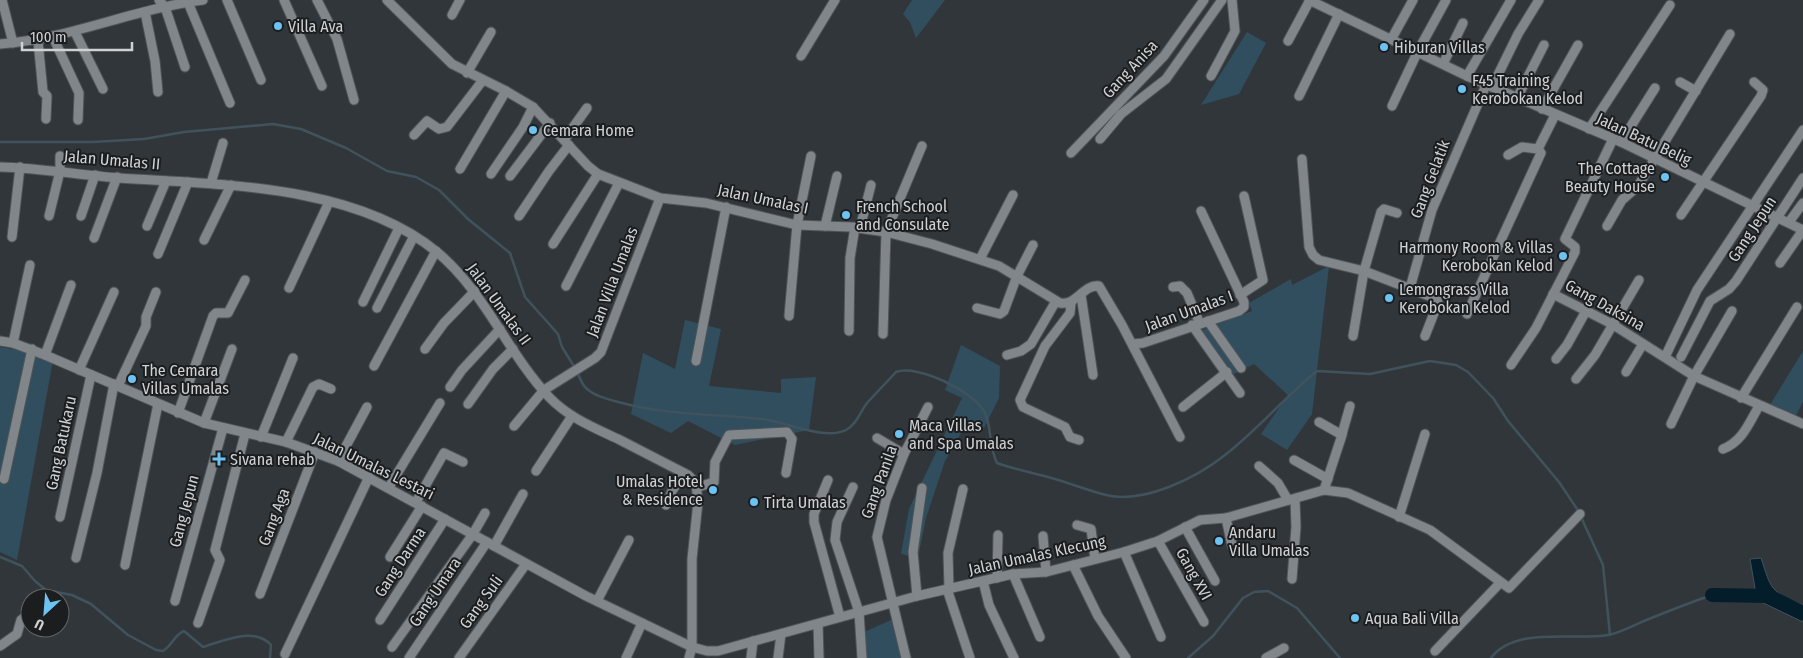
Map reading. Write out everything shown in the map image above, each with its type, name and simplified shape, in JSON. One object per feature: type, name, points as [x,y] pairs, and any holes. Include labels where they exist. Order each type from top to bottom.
[{"type":"street","points":[[2,0],[13,43]]},
{"type":"street","points":[[0,44],[38,40],[75,32],[145,12],[162,4],[202,0]]},
{"type":"street","points":[[227,0],[261,80]]},
{"type":"street","points":[[284,0],[322,86]]},
{"type":"street","points":[[317,0],[337,39],[354,100]]},
{"type":"street","name":"Jalan Umalas I","points":[[387,0],[440,55],[467,73],[506,91],[533,107],[550,123],[588,166],[598,174],[660,198],[726,207],[797,224],[886,232],[980,259],[1017,276],[1056,301],[1065,304],[1071,303],[1092,286],[1099,286],[1133,344],[1143,343],[1242,309],[1245,305],[1201,210]]},
{"type":"street","points":[[452,16],[460,0]]},
{"type":"street","points":[[801,56],[835,0]]},
{"type":"street","name":"Gang Anisa","points":[[1070,153],[1164,56],[1204,0]]},
{"type":"street","points":[[1100,140],[1120,114],[1166,79],[1222,0]]},
{"type":"street","points":[[1211,76],[1235,31],[1232,0]]},
{"type":"street","points":[[1288,41],[1310,0]]},
{"type":"street","name":"Jalan Batu Belig","points":[[1310,0],[1392,38],[1467,76],[1617,141],[1803,230]]},
{"type":"street","points":[[1392,38],[1413,0]]},
{"type":"street","points":[[1392,106],[1418,51],[1446,0]]},
{"type":"street","points":[[1467,76],[1512,0]]},
{"type":"street","name":"Gang Gelatik","points":[[1410,288],[1435,203],[1489,86],[1538,0]]},
{"type":"street","points":[[188,1],[230,103]]},
{"type":"street","points":[[162,4],[185,67]]},
{"type":"street","points":[[1589,129],[1670,5]]},
{"type":"street","points":[[145,12],[155,60],[158,92]]},
{"type":"street","points":[[1298,96],[1339,14]]},
{"type":"street","points":[[1444,64],[1463,23]]},
{"type":"street","points":[[75,32],[103,89]]},
{"type":"street","points":[[467,73],[490,32]]},
{"type":"street","points":[[1607,226],[1622,200],[1638,186],[1730,34]]},
{"type":"street","points":[[53,37],[79,93],[78,120]]},
{"type":"street","points":[[38,40],[43,92],[47,96],[46,119]]},
{"type":"street","points":[[1517,98],[1544,45]]},
{"type":"street","points":[[1542,109],[1578,45]]},
{"type":"street","points":[[414,135],[427,121],[439,130],[447,127],[483,80]]},
{"type":"street","points":[[1680,82],[1696,91]]},
{"type":"street","points":[[1681,215],[1761,96],[1763,90],[1761,86],[1754,82]]},
{"type":"street","points":[[1617,141],[1655,88]]},
{"type":"street","points":[[460,169],[506,91]]},
{"type":"street","points":[[491,174],[519,134],[533,107]]},
{"type":"street","points":[[520,216],[587,108]]},
{"type":"street","points":[[1538,149],[1555,115]]},
{"type":"street","points":[[510,176],[550,123]]},
{"type":"street","points":[[1665,358],[1697,290],[1752,204],[1803,130]]},
{"type":"street","name":"Gang Daksina","points":[[1617,141],[1565,239],[1575,247],[1575,252],[1552,294],[1612,324],[1694,376],[1803,424]]},
{"type":"street","points":[[211,183],[223,143]]},
{"type":"street","points":[[883,334],[886,232],[922,146]]},
{"type":"street","points":[[1508,155],[1522,148],[1538,149]]},
{"type":"street","points":[[1466,314],[1541,153],[1538,149]]},
{"type":"street","points":[[49,216],[60,171],[60,156]]},
{"type":"street","points":[[789,316],[797,224],[811,156]]},
{"type":"street","points":[[1302,159],[1310,252],[1320,260],[1364,270],[1439,300],[1425,336]]},
{"type":"street","name":"Jalan Umalas II","points":[[0,166],[116,177],[211,183],[289,193],[329,202],[399,228],[436,251],[475,291],[513,349],[544,390],[572,416],[684,473],[694,480],[698,487]]},
{"type":"street","points":[[12,237],[20,167]]},
{"type":"street","points":[[553,244],[598,174]]},
{"type":"street","points":[[81,216],[95,175]]},
{"type":"street","points":[[825,226],[837,176]]},
{"type":"street","points":[[94,238],[116,177]]},
{"type":"street","name":"Gang Jepun","points":[[1681,357],[1710,301],[1736,281],[1803,178]]},
{"type":"street","points":[[147,226],[166,181]]},
{"type":"street","points":[[158,254],[188,182]]},
{"type":"street","points":[[566,286],[619,182]]},
{"type":"street","points":[[204,240],[231,185]]},
{"type":"street","points":[[849,331],[850,258],[857,228],[871,185]]},
{"type":"street","points":[[980,259],[1013,195]]},
{"type":"street","points":[[1240,295],[1263,280],[1244,196]]},
{"type":"street","name":"Jalan Villa Umalas","points":[[514,426],[544,390],[595,358],[601,352],[660,198]]},
{"type":"street","points":[[289,288],[329,202]]},
{"type":"street","points":[[1788,222],[1803,203]]},
{"type":"street","points":[[696,361],[726,207]]},
{"type":"street","points":[[1353,336],[1364,270],[1381,212],[1384,209],[1397,213]]},
{"type":"street","points":[[363,302],[399,228]]},
{"type":"street","points":[[1780,263],[1803,230]]},
{"type":"street","points":[[377,308],[414,236]]},
{"type":"street","points":[[977,308],[1002,313],[1017,276],[1033,245]]},
{"type":"street","points":[[374,366],[436,251]]},
{"type":"street","points":[[13,343],[30,265]]},
{"type":"street","points":[[178,413],[213,316],[216,313],[228,313],[245,280]]},
{"type":"street","points":[[1576,379],[1595,355],[1639,280]]},
{"type":"street","points":[[45,355],[70,285]]},
{"type":"street","points":[[1173,287],[1180,286],[1187,293],[1200,323],[1240,393]]},
{"type":"street","points":[[425,349],[444,323],[475,291]]},
{"type":"street","points":[[80,370],[114,292]]},
{"type":"street","points":[[76,558],[116,385],[146,326],[146,317],[156,292]]},
{"type":"street","points":[[1081,294],[1093,375]]},
{"type":"street","points":[[1510,365],[1536,328],[1552,294]]},
{"type":"street","points":[[1007,355],[1021,351],[1031,344],[1056,301]]},
{"type":"street","points":[[1071,303],[1070,313],[1045,346],[1020,400],[1023,407],[1065,427],[1070,437],[1079,440]]},
{"type":"street","points":[[1742,398],[1798,307]]},
{"type":"street","points":[[1556,359],[1567,345],[1586,311]]},
{"type":"street","points":[[1671,424],[1694,376],[1732,311]]},
{"type":"street","points":[[1200,323],[1241,368]]},
{"type":"street","points":[[450,388],[462,370],[500,329]]},
{"type":"street","name":"Jalan Umalas Lestari","points":[[0,341],[13,343],[45,355],[204,423],[286,442],[338,461],[596,601],[692,647]]},
{"type":"street","points":[[1133,344],[1180,437]]},
{"type":"street","points":[[1626,372],[1643,344]]},
{"type":"street","points":[[468,404],[494,369],[513,349]]},
{"type":"street","points":[[4,479],[32,350]]},
{"type":"street","points":[[204,423],[232,350]]},
{"type":"street","points":[[261,437],[293,358]]},
{"type":"street","points":[[1183,407],[1227,372]]},
{"type":"street","name":"Gang Batukaru","points":[[60,517],[91,375]]},
{"type":"street","points":[[286,442],[313,387],[319,384],[331,389]]},
{"type":"street","points":[[390,488],[440,403]]},
{"type":"street","points":[[125,565],[158,404]]},
{"type":"street","points":[[1324,490],[1350,406]]},
{"type":"street","points":[[1723,449],[1735,444],[1759,406]]},
{"type":"street","points":[[338,461],[367,407]]},
{"type":"street","name":"Gang Panila","points":[[906,658],[877,537],[886,500],[904,454],[928,408]]},
{"type":"street","points":[[536,471],[572,416]]},
{"type":"street","points":[[1319,422],[1342,434]]},
{"type":"street","name":"Gang Jepun","points":[[175,601],[223,428]]},
{"type":"street","points":[[689,658],[692,647],[692,559],[698,487],[714,482],[715,462],[729,435],[787,432],[792,439],[786,473]]},
{"type":"street","points":[[198,624],[220,560],[214,550],[245,434]]},
{"type":"street","points":[[1399,517],[1425,434]]},
{"type":"street","points":[[877,438],[904,454]]},
{"type":"street","name":"Gang Aga","points":[[260,594],[316,452]]},
{"type":"street","points":[[390,557],[444,453],[463,462]]},
{"type":"street","points":[[1294,460],[1328,479]]},
{"type":"street","points":[[1260,466],[1291,499],[1296,527],[1292,579]]},
{"type":"street","points":[[666,505],[672,491],[684,473]]},
{"type":"street","points":[[285,654],[369,477]]},
{"type":"street","points":[[828,480],[814,514],[814,522],[840,617]]},
{"type":"street","points":[[853,487],[837,522],[835,540],[859,612],[862,658]]},
{"type":"street","points":[[917,596],[913,552],[922,488]]},
{"type":"street","points":[[963,489],[948,553],[948,589],[970,658]]},
{"type":"street","name":"Jalan Umalas Klecung","points":[[692,647],[707,651],[718,651],[917,596],[1013,574],[1046,572],[1073,566],[1158,541],[1185,526],[1205,518],[1226,518],[1324,490],[1348,493],[1436,533],[1509,588],[1580,514]]},
{"type":"street","name":"Gang Umara","points":[[409,658],[491,544],[523,494]]},
{"type":"street","points":[[392,647],[473,534],[485,513]]},
{"type":"street","points":[[1226,518],[1232,546]]},
{"type":"street","name":"Gang Darma","points":[[380,620],[446,519]]},
{"type":"street","points":[[1078,525],[1091,530],[1094,559]]},
{"type":"street","points":[[1185,526],[1215,581]]},
{"type":"street","points":[[997,578],[998,535]]},
{"type":"street","points":[[1043,536],[1046,572]]},
{"type":"street","points":[[596,601],[629,540]]},
{"type":"street","name":"Gang XVI","points":[[1158,541],[1204,622]]},
{"type":"street","points":[[1124,552],[1161,636]]},
{"type":"street","name":"Gang Suli","points":[[459,658],[526,564]]},
{"type":"street","points":[[1073,566],[1098,616],[1126,658]]},
{"type":"street","points":[[1013,574],[1040,637]]},
{"type":"street","points":[[983,581],[989,605],[1014,658]]},
{"type":"street","points":[[1435,651],[1500,583]]},
{"type":"street","points":[[626,658],[642,623]]},
{"type":"street","points":[[818,624],[819,658]]},
{"type":"street","points":[[0,646],[18,634],[20,625]]},
{"type":"street","points":[[778,658],[781,634]]},
{"type":"street","points":[[751,658],[753,641]]},
{"type":"street","points":[[1266,658],[1284,648]]},
{"type":"shaded area","points":[[912,0],[945,0],[916,38],[910,22],[903,14]]},
{"type":"shaded area","points":[[1247,32],[1266,43],[1239,94],[1201,105]]},
{"type":"shaded area","points":[[1329,266],[1312,414],[1287,450],[1261,434],[1288,395],[1254,364],[1232,375],[1197,332],[1252,311],[1249,303],[1291,279],[1292,285]]},
{"type":"shaded area","points":[[685,320],[721,329],[709,386],[781,393],[781,379],[816,377],[809,430],[735,445],[688,421],[671,433],[631,414],[643,353],[675,369]]},
{"type":"shaded area","points":[[961,345],[1000,366],[999,398],[984,428],[968,421],[945,461],[926,518],[918,558],[901,554],[909,509],[962,398],[945,390]]},
{"type":"shaded area","points":[[0,347],[31,352],[53,360],[17,560],[0,552]]},
{"type":"shaded area","points":[[1803,351],[1803,402],[1792,423],[1765,413]]},
{"type":"shaded area","points":[[1761,558],[1773,588],[1784,597],[1803,605],[1803,622],[1757,600],[1750,559]]},
{"type":"shaded area","points":[[900,616],[912,658],[862,658],[860,634]]},
{"type":"waterway","points":[[0,142],[93,142],[144,139],[184,132],[273,124],[301,129],[346,148],[387,171],[416,177],[439,190],[468,219],[510,253],[525,297],[558,334],[562,347],[575,368]]},
{"type":"waterway","points":[[577,372],[584,386],[590,391],[601,397],[618,402],[671,412],[771,420],[816,432],[827,433],[837,433],[850,427],[867,403],[896,372],[917,372],[944,381],[978,403],[984,411],[988,422],[992,449],[997,463],[1106,495],[1121,497],[1137,496],[1169,487],[1213,464],[1237,445],[1317,371],[1370,374],[1430,361],[1456,365],[1468,372],[1493,398],[1508,421],[1559,482],[1579,512]]},
{"type":"waterway","points":[[1581,517],[1603,565],[1610,635]]},
{"type":"waterway","points":[[0,557],[22,566],[46,590],[72,595],[91,604],[128,635],[156,650],[163,651],[177,635],[184,631],[203,647],[238,637],[256,636],[264,639],[271,645],[270,658]]},
{"type":"waterway","points":[[1188,658],[1213,636],[1243,598],[1254,592],[1268,591],[1297,608],[1340,658]]},
{"type":"waterway","points":[[1491,658],[1501,648],[1529,638],[1612,634],[1712,595]]},
{"type":"waterway","points":[[1712,595],[1769,596],[1803,613]]},
{"type":"place","name":"Villa Ava","points":[[278,26]]},
{"type":"place","name":"Hiburan Villas","points":[[1384,47]]},
{"type":"place","name":"F45 Training Kerobokan Kelod","points":[[1462,89]]},
{"type":"place","name":"Cemara Home","points":[[533,130]]},
{"type":"place","name":"The Cottage Beauty House","points":[[1665,177]]},
{"type":"place","name":"French School and Consulate","points":[[846,215]]},
{"type":"place","name":"Harmony Room & Villas Kerobokan Kelod","points":[[1563,256]]},
{"type":"place","name":"Lemongrass Villa Kerobokan Kelod","points":[[1389,298]]},
{"type":"place","name":"The Cemara Villas Umalas","points":[[132,379]]},
{"type":"place","name":"Maca Villas and Spa Umalas","points":[[899,434]]},
{"type":"place","name":"Sivana rehab","points":[[219,459]]},
{"type":"place","name":"Umalas Hotel & Residence","points":[[713,490]]},
{"type":"place","name":"Tirta Umalas","points":[[754,502]]},
{"type":"place","name":"Andaru Villa Umalas","points":[[1219,541]]},
{"type":"place","name":"Aqua Bali Villa","points":[[1355,618]]}]
